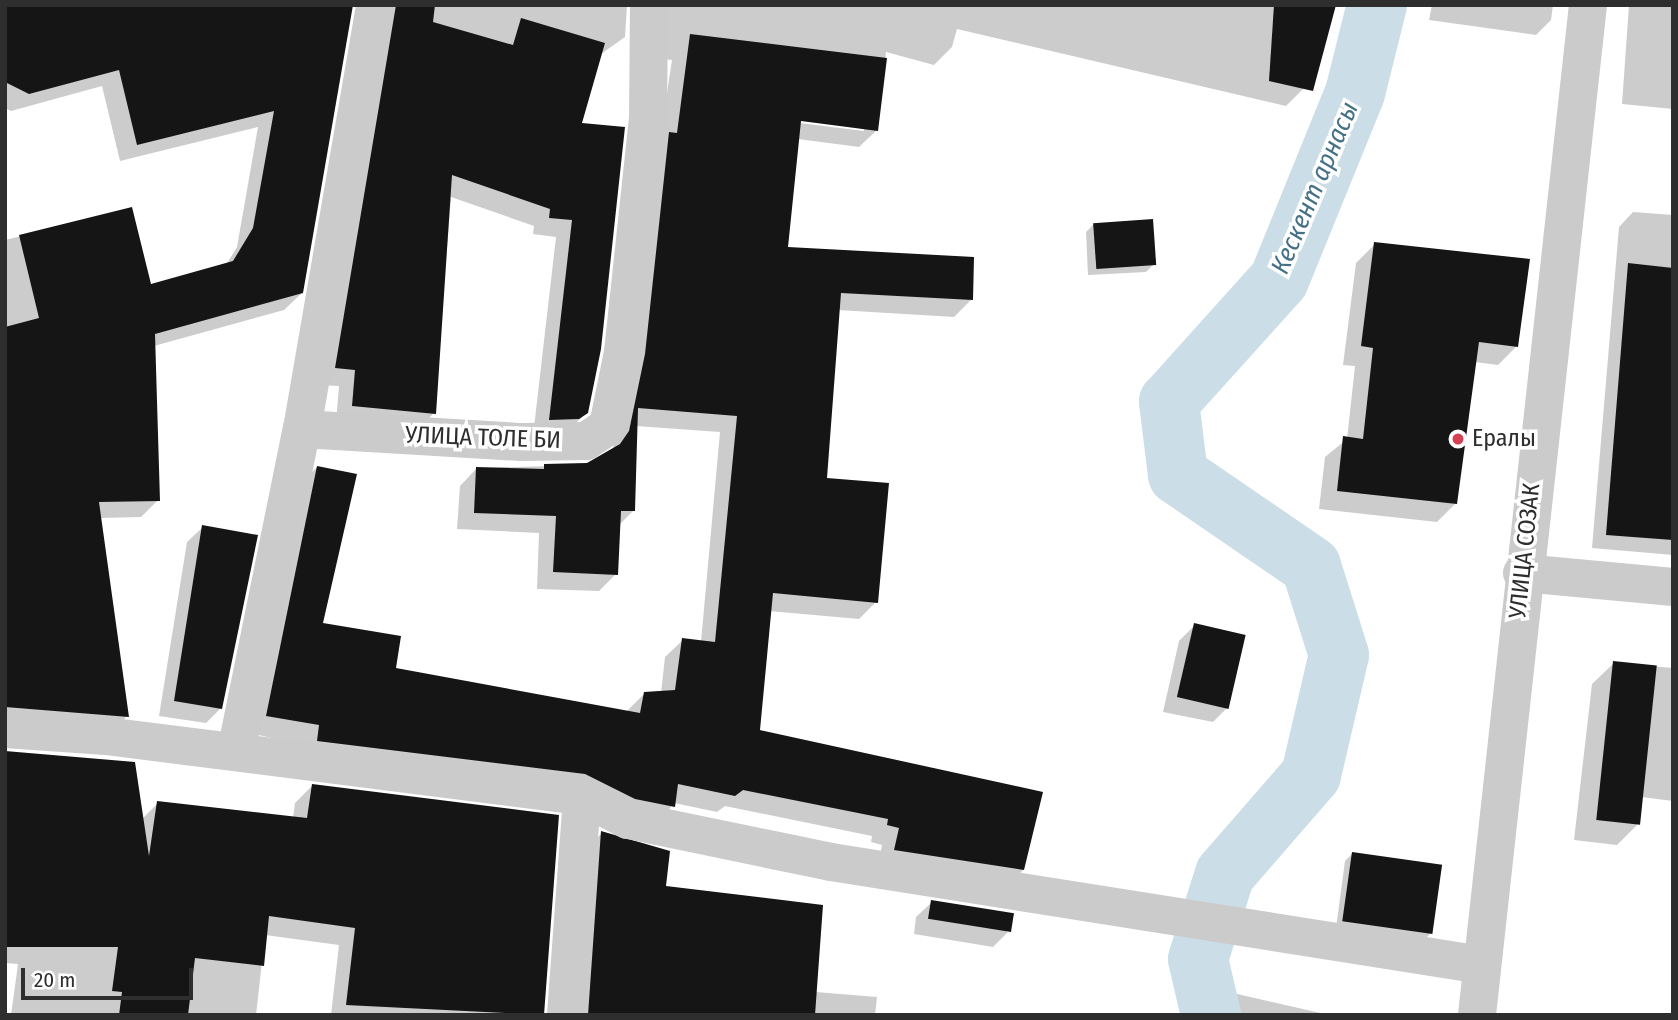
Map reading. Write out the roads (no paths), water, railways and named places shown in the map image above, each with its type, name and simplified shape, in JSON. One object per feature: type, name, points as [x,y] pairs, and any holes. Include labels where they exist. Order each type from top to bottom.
[{"type":"street","points":[[236,752],[302,429],[375,5]]},
{"type":"street","name":"УЛИЦА ТОЛЕ БИ","points":[[302,429],[523,442],[586,441],[608,426],[623,352],[648,119],[649,5]]},
{"type":"street","name":"УЛИЦА СОЗАК","points":[[1477,1015],[1522,573],[1588,5]]},
{"type":"street","points":[[1522,573],[1673,587]]},
{"type":"street","points":[[5,729],[236,752],[582,796],[628,820],[831,862],[1122,907],[1219,927],[1482,965]]},
{"type":"street","points":[[566,1015],[582,796]]},
{"type":"waterway","name":"Кескент арнасы","points":[[1211,1015],[1198,959],[1225,874],[1311,775],[1339,655],[1311,566],[1178,475],[1169,402],[1279,280],[1355,93],[1377,5]]},
{"type":"place","name":"Ералы","points":[[1458,439]]}]
